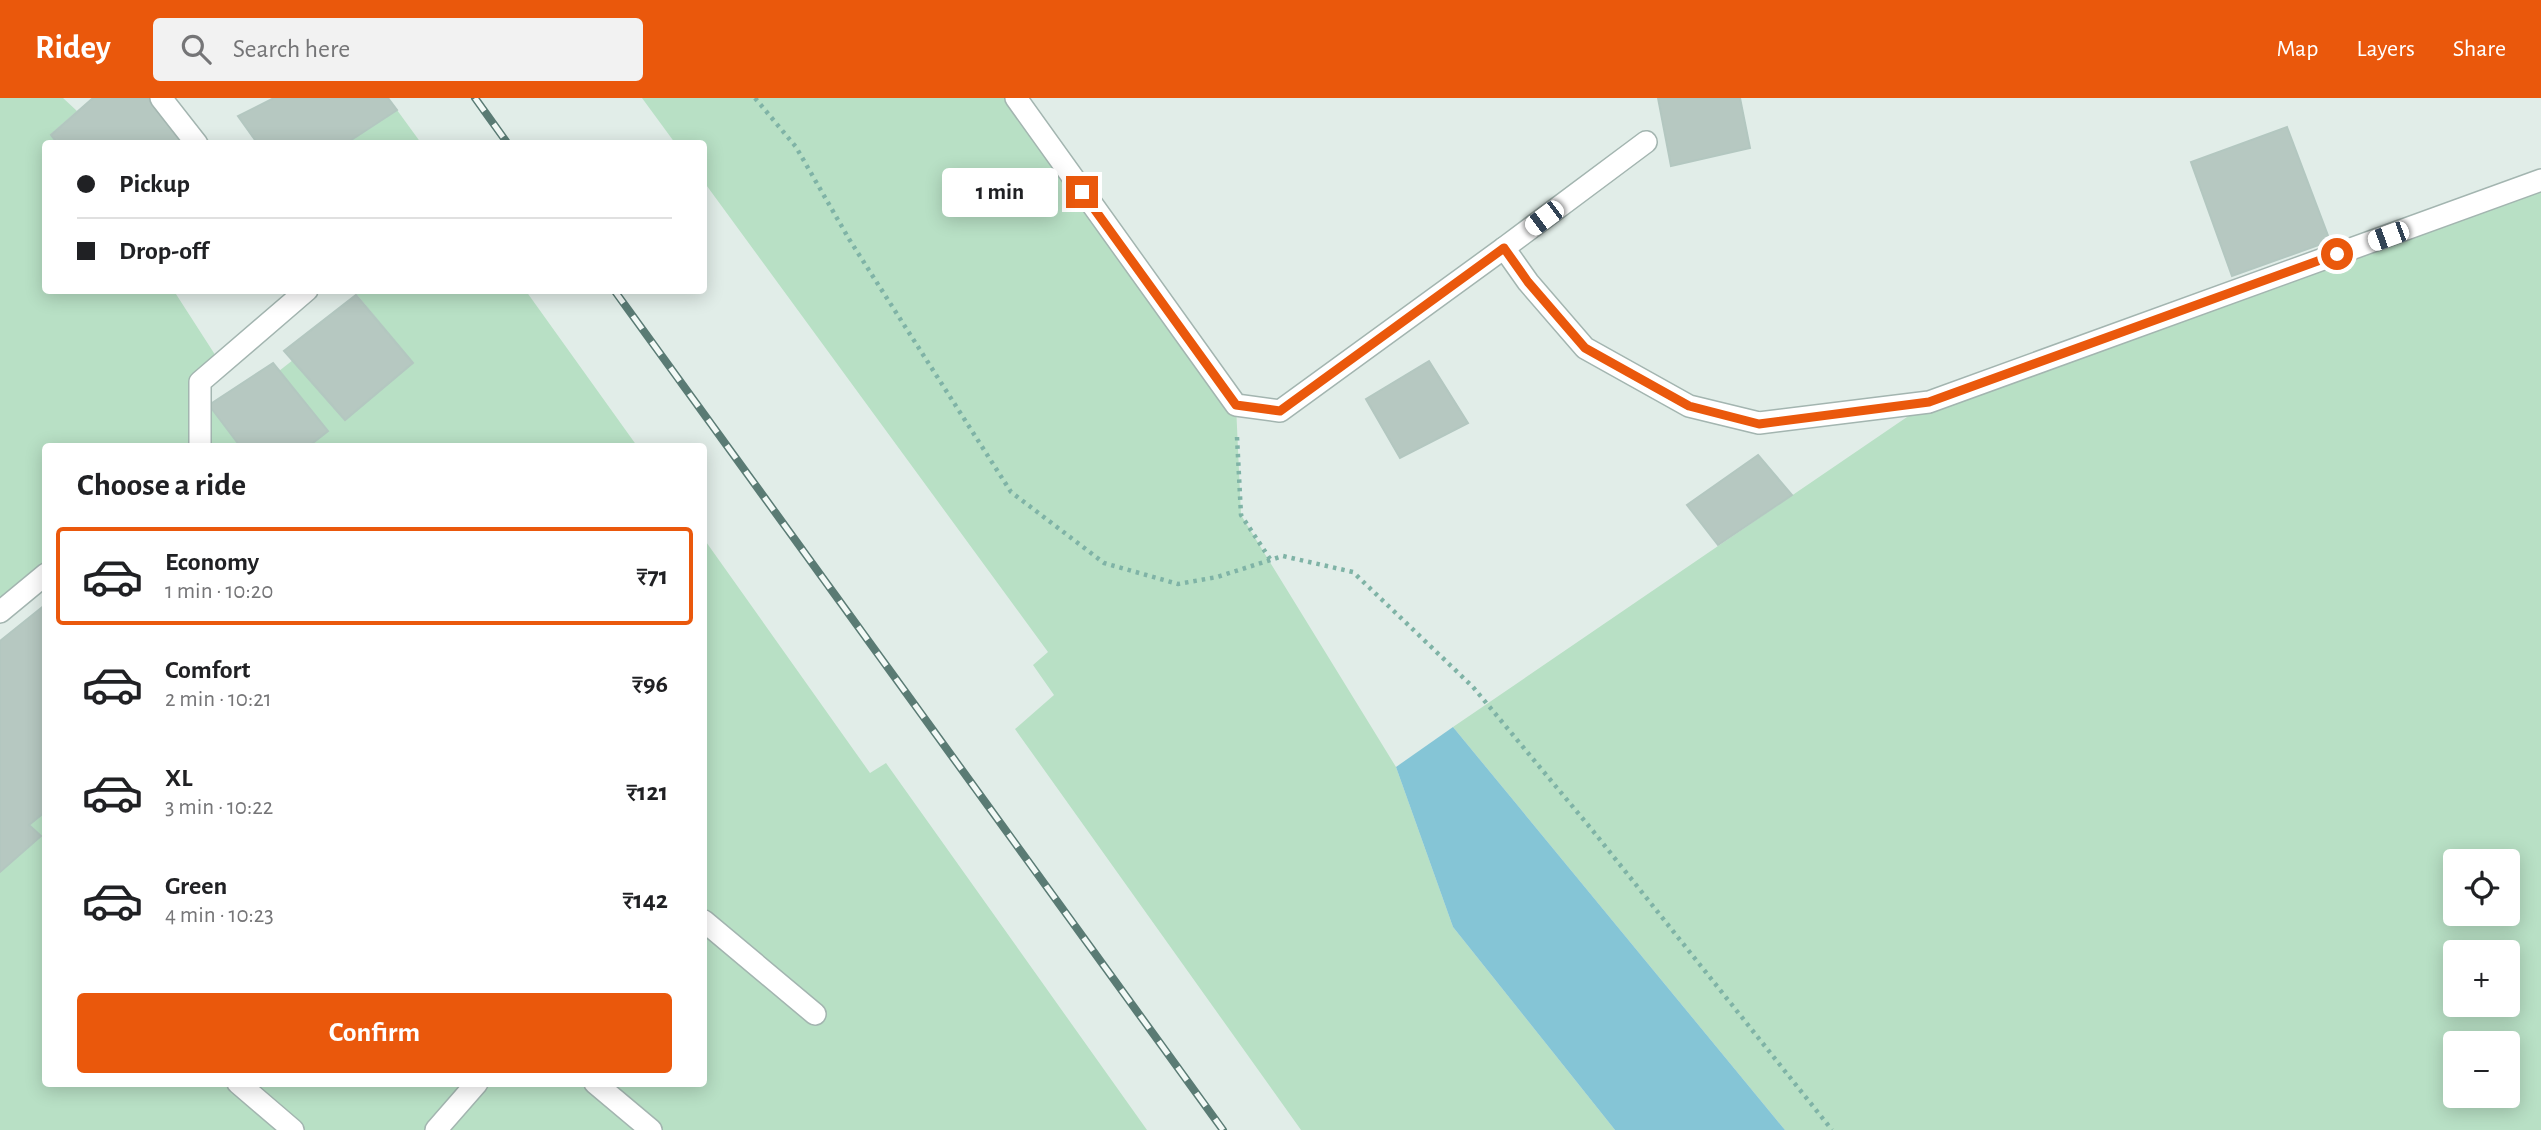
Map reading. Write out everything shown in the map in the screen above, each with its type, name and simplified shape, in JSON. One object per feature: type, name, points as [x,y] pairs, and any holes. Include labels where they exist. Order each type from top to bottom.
[{"type":"street","points":[[161,98],[194,140]]},
{"type":"street","points":[[1016,98],[1236,405],[1280,411],[1646,142]]},
{"type":"street","points":[[1504,248],[1528,282],[1585,348],[1689,406],[1759,424],[1929,402],[2541,180]]},
{"type":"street","points":[[200,443],[200,382],[302,294]]},
{"type":"street","points":[[0,612],[42,577]]},
{"type":"street","points":[[707,924],[815,1014]]},
{"type":"street","points":[[243,1087],[293,1130]]},
{"type":"street","points":[[436,1130],[474,1087]]},
{"type":"street","points":[[600,1087],[651,1130]]},
{"type":"path","points":[[755,98],[796,147],[849,239],[1012,492],[1104,563],[1178,584],[1217,577],[1283,556],[1353,572],[1473,687],[1594,831],[1832,1130]]},
{"type":"path","points":[[1236,405],[1241,515],[1270,559]]},
{"type":"green space","points":[[0,98],[63,98],[77,111],[51,134],[56,140],[42,140],[42,294],[176,294],[221,364],[200,382],[209,405],[238,443],[42,443],[42,577],[0,612]]},
{"type":"green space","points":[[642,98],[1016,98],[1236,405],[1241,515],[1396,767],[1453,927],[1615,1130],[1301,1130],[1015,729],[1054,695],[1033,665],[1048,652],[707,186],[707,140],[673,140]]},
{"type":"green space","points":[[397,110],[419,140],[351,140]]},
{"type":"green space","points":[[2541,180],[2541,1130],[1785,1130],[1453,727],[1929,402]]},
{"type":"green space","points":[[356,294],[528,294],[635,443],[313,443],[327,431],[279,371],[293,360],[413,363]]},
{"type":"green space","points":[[707,543],[870,773],[886,763],[1147,1130],[0,1130],[0,872],[40,837],[29,825],[42,814],[42,1087],[707,1087]]},
{"type":"water","points":[[1453,727],[1785,1130],[1615,1130],[1453,927],[1396,767]]},
{"type":"building","points":[[93,98],[148,98],[183,140],[55,140],[51,135]]},
{"type":"building","points":[[274,98],[388,98],[397,110],[351,140],[255,140],[238,116]]},
{"type":"building","points":[[1658,98],[1740,98],[1750,148],[1671,166]]},
{"type":"building","points":[[2287,127],[2330,241],[2232,276],[2191,162]]},
{"type":"building","points":[[356,295],[413,363],[345,420],[284,351]]},
{"type":"building","points":[[1429,361],[1468,423],[1400,458],[1366,399]]},
{"type":"building","points":[[273,363],[328,431],[313,443],[238,443],[209,405]]},
{"type":"building","points":[[1758,455],[1792,495],[1718,545],[1687,505]]},
{"type":"building","points":[[42,607],[42,814],[29,825],[41,836],[0,872],[0,641]]},
{"type":"railway","points":[[475,98],[505,140]]},
{"type":"railway","points":[[617,294],[1223,1130]]},
{"type":"route","points":[[1082,192],[1236,405],[1280,411],[1504,248],[1528,282],[1585,348],[1689,406],[1759,424],[1929,402],[2337,254]]}]
